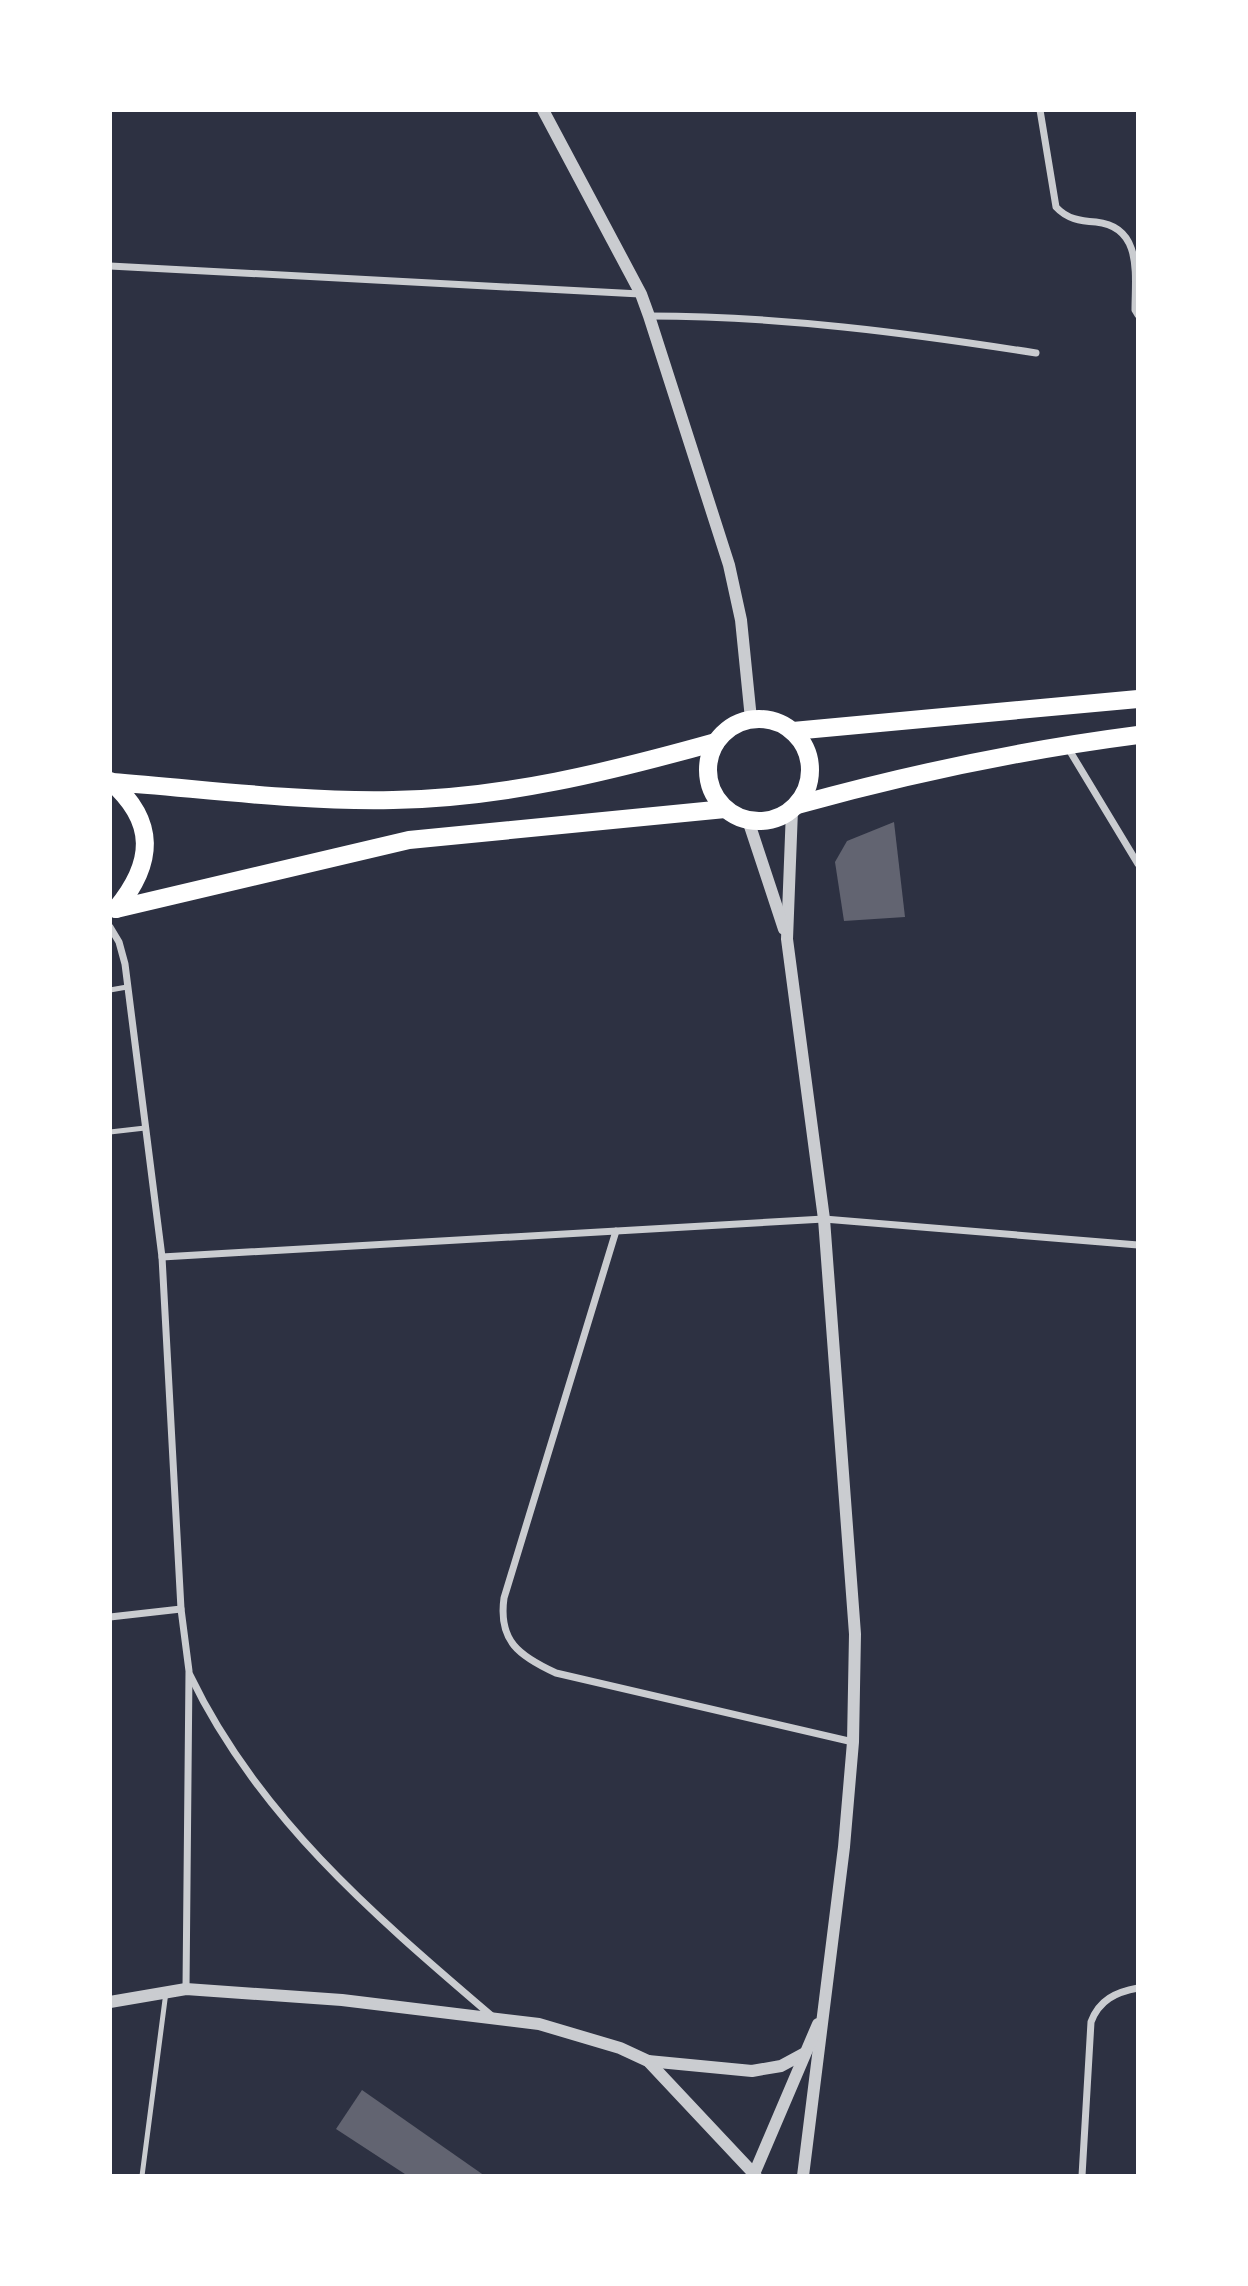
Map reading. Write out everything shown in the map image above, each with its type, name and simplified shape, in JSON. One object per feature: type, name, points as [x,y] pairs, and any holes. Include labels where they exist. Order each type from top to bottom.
[{"type":"main road","points":[[793,731],[1138,699]]},
{"type":"main road","points":[[794,808],[806,792],[809,760],[803,744],[793,731],[766,719],[751,719],[732,726],[716,742],[707,769],[715,798],[725,809],[748,820],[764,822],[794,808],[920,773],[1066,745],[1138,735]]},
{"type":"main road","points":[[111,781],[318,799],[457,797],[582,778],[716,742]]},
{"type":"main road","points":[[111,781],[138,814],[145,836],[144,866],[132,889],[113,911]]},
{"type":"main road","points":[[113,911],[409,840],[725,809]]},
{"type":"street","points":[[543,110],[641,294],[649,316],[729,565],[741,621],[751,719]]},
{"type":"street","points":[[1040,110],[1056,207],[1073,219],[1113,226],[1128,238],[1135,256],[1135,310],[1138,314]]},
{"type":"street","points":[[110,266],[641,294]]},
{"type":"street","points":[[649,316],[698,316],[850,328],[1036,353]]},
{"type":"street","points":[[1066,745],[1138,864]]},
{"type":"street","points":[[794,808],[787,939],[824,1219],[855,1634],[853,1742],[836,1928],[803,2176]]},
{"type":"street","points":[[748,820],[787,939]]},
{"type":"street","points":[[110,927],[119,942],[127,987],[162,1257],[181,1609],[188,1671],[186,1989]]},
{"type":"street","points":[[162,1257],[824,1219],[1138,1245]]},
{"type":"street","points":[[616,1231],[503,1598],[501,1620],[505,1635],[534,1663],[556,1673],[853,1742]]},
{"type":"street","points":[[110,1617],[181,1609]]},
{"type":"street","points":[[188,1671],[214,1725],[246,1771],[295,1832],[352,1893],[495,2019]]},
{"type":"street","points":[[1082,2176],[1091,2022],[1102,2003],[1121,1992],[1138,1988]]},
{"type":"street","points":[[110,2002],[186,1989],[342,2000],[539,2024],[620,2048],[648,2062],[755,2175],[824,2010]]},
{"type":"street","points":[[648,2062],[752,2071],[781,2066],[805,2053]]},
{"type":"lane","points":[[110,990],[127,987]]},
{"type":"lane","points":[[110,1132],[145,1128]]},
{"type":"lane","points":[[142,2176],[166,1992]]},
{"type":"building","points":[[894,822],[905,917],[844,921],[835,862],[847,841]]},
{"type":"building","points":[[362,2090],[485,2176],[408,2176],[336,2129]]}]
